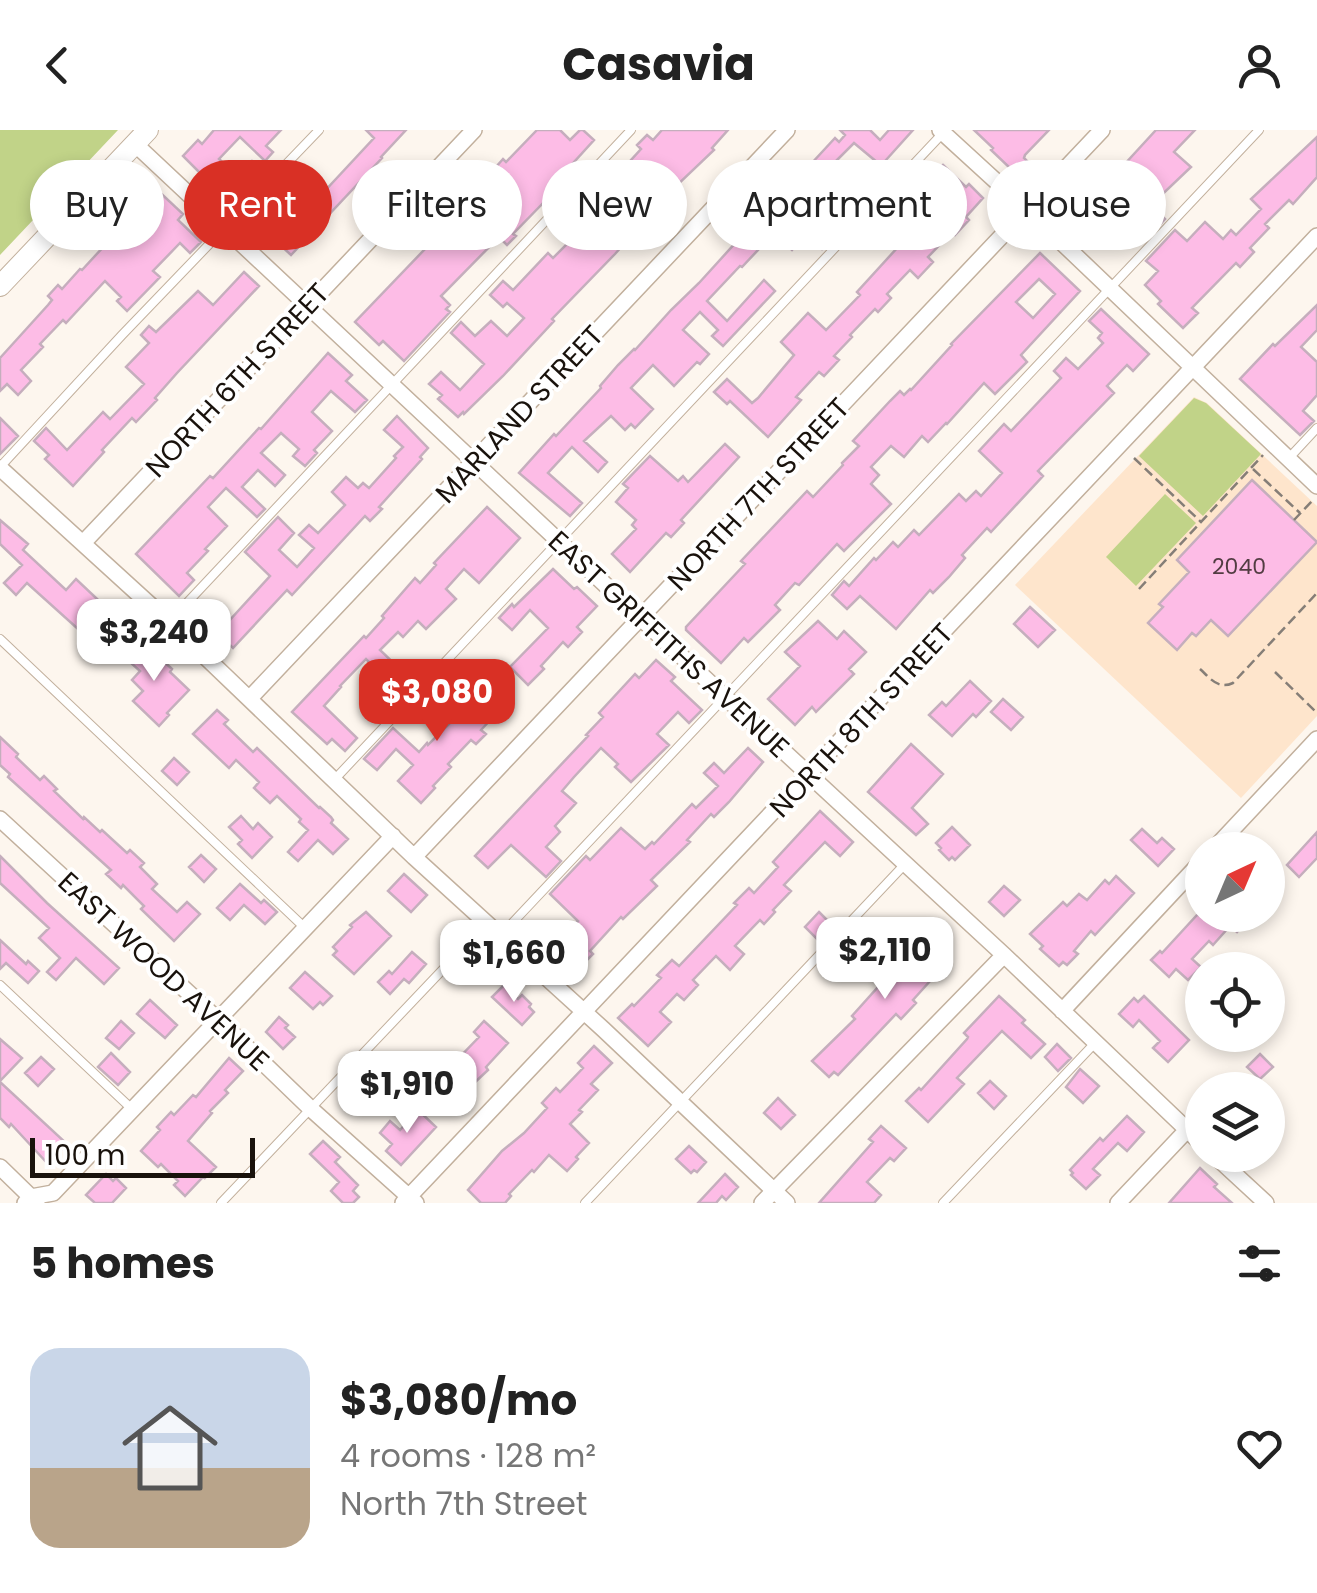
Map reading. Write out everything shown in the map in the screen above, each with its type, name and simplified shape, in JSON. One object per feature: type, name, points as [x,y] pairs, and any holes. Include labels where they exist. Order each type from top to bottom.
[{"type":"main road","points":[[0,286],[142,137]]},
{"type":"street","name":"NORTH 6TH STREET","points":[[83,543],[474,130]]},
{"type":"street","name":"MARLAND STREET","points":[[250,698],[787,130]]},
{"type":"street","name":"NORTH 7TH STREET","points":[[1074,160],[1102,130]]},
{"type":"street","points":[[943,131],[987,172]]},
{"type":"street","name":"EAST GRIFFITHS AVENUE","points":[[142,137],[184,182]]},
{"type":"street","name":"NORTH 8TH STREET","points":[[409,1201],[1317,236]]},
{"type":"street","name":"EAST GRIFFITHS AVENUE","points":[[249,250],[1185,1128]]},
{"type":"street","name":"NORTH 7TH STREET","points":[[414,858],[989,250]]},
{"type":"street","points":[[1070,250],[1288,459],[1315,493]]},
{"type":"street","points":[[3,475],[169,622],[414,858],[680,1102],[768,1197],[787,1203]]},
{"type":"street","points":[[1230,832],[1317,739]]},
{"type":"street","name":"EAST WOOD AVENUE","points":[[0,819],[409,1201]]},
{"type":"street","points":[[0,1168],[31,1201],[53,1193],[392,836]]},
{"type":"street","points":[[1062,1011],[1185,879]]},
{"type":"street","points":[[768,1197],[1004,955]]},
{"type":"street","points":[[1118,1203],[1185,1132]]},
{"type":"street","points":[[1232,1172],[1266,1203]]},
{"type":"lane","points":[[290,160],[318,130]]},
{"type":"lane","points":[[169,622],[632,130]]},
{"type":"lane","points":[[500,936],[1259,130]]},
{"type":"lane","points":[[334,779],[943,131]]},
{"type":"lane","points":[[3,475],[122,335],[205,250]]},
{"type":"lane","points":[[1288,459],[1317,428]]},
{"type":"lane","points":[[0,639],[304,926]]},
{"type":"lane","points":[[584,1203],[906,863]]},
{"type":"lane","points":[[220,1203],[486,924]]},
{"type":"lane","points":[[0,985],[132,1110]]},
{"type":"lane","points":[[943,1203],[1095,1043]]},
{"type":"path","points":[[1139,588],[1264,454]]},
{"type":"path","points":[[1134,458],[1201,522]]},
{"type":"path","points":[[1252,468],[1300,513]]},
{"type":"path","points":[[1294,520],[1315,493]]},
{"type":"path","points":[[1200,668],[1216,684],[1233,683],[1317,594]]},
{"type":"path","points":[[1274,672],[1317,713]]},
{"type":"shaded area","points":[[1194,397],[1207,403],[1317,506],[1317,716],[1241,798],[1015,585]]},
{"type":"green space","points":[[0,130],[118,130],[90,160],[30,160],[30,223],[0,255]]},
{"type":"green space","points":[[1194,398],[1206,403],[1261,454],[1203,516],[1139,456]]},
{"type":"green space","points":[[1165,494],[1196,523],[1136,586],[1106,557]]},
{"type":"building","points":[[214,130],[281,130],[266,146],[273,152],[266,160],[240,137],[220,160],[187,160],[183,156],[198,140],[202,144]]},
{"type":"building","points":[[366,130],[406,130],[380,160],[354,160],[374,138]]},
{"type":"building","points":[[537,130],[560,130],[570,140],[583,130],[594,140],[576,160],[542,160],[542,204],[522,225],[522,160],[508,160]]},
{"type":"building","points":[[662,130],[728,130],[687,176],[687,160],[631,160],[641,149],[637,145],[647,135],[653,140]]},
{"type":"building","points":[[840,130],[870,130],[880,140],[889,130],[913,130],[886,160],[874,160],[854,143],[837,160],[815,160],[835,138],[839,142],[845,135]]},
{"type":"building","points":[[974,130],[1049,130],[1025,155],[1026,160],[1002,160]]},
{"type":"building","points":[[1156,130],[1195,130],[1174,152],[1191,167],[1166,191],[1166,160],[1128,160]]},
{"type":"building","points":[[1317,137],[1317,177],[1293,204],[1289,200],[1265,224],[1269,228],[1250,248],[1254,252],[1240,267],[1236,263],[1192,308],[1198,313],[1183,328],[1145,285],[1158,271],[1146,261],[1156,250],[1166,250],[1166,240],[1175,230],[1187,241],[1205,222],[1223,239],[1231,230],[1236,235],[1261,209],[1251,199]]},
{"type":"building","points":[[352,162],[352,190],[332,211],[332,183]]},
{"type":"building","points":[[967,186],[983,198],[967,216]]},
{"type":"building","points":[[164,196],[183,214],[178,220],[184,226],[184,247],[180,243],[153,271],[160,277],[127,311],[117,301],[121,297],[105,281],[66,323],[63,320],[40,344],[43,347],[21,370],[31,381],[18,395],[7,384],[0,391],[0,358],[52,300],[48,296],[58,285],[62,289],[100,250],[164,250]]},
{"type":"building","points":[[424,250],[486,250],[441,296],[450,305],[446,309],[450,312],[404,361],[383,341],[379,345],[355,322]]},
{"type":"building","points":[[561,250],[619,250],[503,376],[458,417],[438,399],[442,395],[429,384],[441,372],[460,390],[484,364],[451,333],[461,322],[475,336],[491,321],[507,336],[524,318],[490,295],[503,281],[513,290],[548,253],[553,258]]},
{"type":"building","points":[[729,250],[758,250],[707,301],[727,321],[764,280],[775,291],[723,346],[712,336],[718,330],[700,312],[683,330],[709,354],[700,364],[697,362],[674,386],[653,365],[631,388],[653,409],[635,428],[631,424],[625,430],[611,416],[584,441],[607,462],[598,472],[572,447],[548,473],[582,503],[570,516],[519,473]]},
{"type":"building","points":[[895,250],[935,250],[928,257],[933,262],[918,278],[910,270],[887,294],[891,298],[850,335],[834,356],[839,360],[824,376],[819,372],[796,397],[801,400],[768,437],[730,401],[727,404],[714,392],[727,379],[752,403],[794,355],[781,342],[808,313],[826,330],[860,295],[857,292]]},
{"type":"building","points":[[1040,253],[1080,291],[1021,355],[1027,362],[995,394],[984,383],[928,442],[922,436],[904,457],[891,446],[871,467],[879,475],[871,484],[891,504],[844,551],[837,544],[799,585],[795,583],[775,605],[780,610],[748,642],[744,638],[721,663],[686,627],[807,491],[813,497],[843,465],[859,446],[853,441],[890,401],[900,391],[904,395],[911,390]],"holes":[[[1039,279],[1055,294],[1033,318],[1016,302]]]},
{"type":"building","points":[[244,272],[259,286],[136,422],[132,418],[102,450],[73,486],[45,459],[49,455],[34,441],[46,428],[67,450],[103,412],[110,419],[144,384],[126,367],[149,343],[141,335],[149,326],[156,332],[198,291],[213,305]]},
{"type":"building","points":[[1317,305],[1317,330],[1301,347],[1317,362],[1317,395],[1303,411],[1314,421],[1300,435],[1240,379]]},
{"type":"building","points":[[1101,309],[1149,354],[1133,371],[1127,365],[1107,386],[1114,393],[1038,471],[1043,476],[991,532],[987,528],[962,555],[965,558],[949,577],[933,593],[930,590],[896,629],[860,596],[847,609],[832,595],[844,581],[849,586],[893,542],[898,547],[914,530],[919,535],[959,494],[966,501],[976,491],[981,496],[1002,473],[979,451],[1004,424],[1011,431],[1061,378],[1054,371],[1066,358],[1078,369],[1103,343],[1098,338],[1102,333],[1089,321]]},
{"type":"building","points":[[328,353],[352,375],[346,381],[367,400],[355,412],[331,391],[312,412],[332,431],[305,466],[293,456],[299,449],[281,433],[261,453],[285,475],[275,486],[258,470],[242,487],[265,509],[257,517],[226,488],[208,507],[227,526],[187,573],[194,580],[179,596],[136,554],[261,429]]},
{"type":"building","points":[[397,416],[428,448],[422,459],[370,521],[365,516],[292,595],[287,590],[233,648],[205,621],[215,610],[228,622],[270,576],[245,552],[278,517],[294,533],[279,550],[297,567],[314,548],[299,535],[309,525],[318,533],[345,505],[332,492],[346,477],[358,488],[363,483],[369,488],[396,458],[403,447],[384,430]]},
{"type":"building","points":[[0,418],[18,436],[0,454]]},
{"type":"building","points":[[725,444],[739,457],[681,520],[684,523],[671,537],[666,533],[630,572],[612,554],[636,529],[632,525],[636,520],[616,502],[628,488],[623,484],[650,456],[678,481],[683,476],[688,482]]},
{"type":"building","points":[[1252,480],[1317,542],[1228,636],[1211,620],[1177,650],[1148,623],[1163,607],[1159,604],[1189,572],[1177,560]]},
{"type":"building","points":[[487,507],[520,538],[479,583],[464,569],[446,589],[456,599],[426,629],[418,621],[403,637],[398,632],[380,650],[406,675],[394,687],[366,659],[340,686],[324,706],[357,738],[345,751],[332,739],[327,744],[292,712],[366,638],[415,578],[420,583]]},
{"type":"building","points":[[0,520],[28,544],[23,550],[66,590],[76,579],[112,613],[88,638],[27,583],[16,595],[4,583],[22,565],[0,544]]},
{"type":"building","points":[[553,569],[597,606],[577,627],[582,632],[568,647],[563,642],[528,685],[510,667],[548,628],[530,610],[512,630],[499,618]]},
{"type":"building","points":[[1030,607],[1055,630],[1038,647],[1014,624]]},
{"type":"building","points":[[818,621],[837,639],[844,631],[866,652],[849,669],[854,674],[816,712],[812,707],[795,725],[768,699],[800,666],[785,652]]},
{"type":"building","points":[[131,640],[151,659],[156,654],[189,690],[159,726],[133,701],[143,691],[132,680],[140,671],[120,653]]},
{"type":"building","points":[[656,660],[675,677],[671,681],[702,710],[689,723],[678,712],[657,734],[669,745],[631,782],[601,748],[562,791],[576,803],[555,826],[560,832],[546,847],[561,861],[546,877],[511,845],[488,868],[475,856],[588,736],[603,717],[599,713],[635,674],[639,678]]},
{"type":"building","points":[[497,669],[511,681],[498,694],[485,682]]},
{"type":"building","points":[[970,681],[991,701],[952,736],[929,715],[942,702],[946,706]]},
{"type":"building","points":[[492,691],[505,704],[481,730],[486,734],[476,744],[471,740],[448,764],[451,767],[421,803],[398,781],[413,765],[396,749],[377,770],[364,759],[393,728],[419,752],[428,745],[449,724],[429,704],[437,696],[452,710],[462,700],[474,711]]},
{"type":"building","points":[[1003,699],[1023,717],[1011,730],[991,712]]},
{"type":"building","points":[[217,710],[228,720],[224,724],[253,752],[257,748],[331,817],[331,823],[348,839],[333,854],[318,840],[298,861],[288,852],[308,830],[299,822],[301,819],[277,796],[270,803],[254,788],[259,782],[236,760],[229,768],[193,734]]},
{"type":"building","points":[[0,737],[40,780],[44,776],[83,819],[144,863],[140,867],[157,884],[152,889],[177,912],[187,902],[200,914],[174,941],[123,885],[121,888],[106,874],[111,870],[8,777],[10,774],[0,765]]},
{"type":"building","points":[[911,744],[943,774],[912,808],[928,824],[916,835],[868,792]]},
{"type":"building","points":[[748,748],[763,762],[651,880],[657,886],[621,917],[578,969],[555,946],[578,921],[550,894],[586,856],[590,860],[621,828],[645,849],[654,844],[692,804],[696,808],[718,786],[704,773],[714,763],[724,773]]},
{"type":"building","points":[[174,758],[189,772],[177,785],[162,771]]},
{"type":"building","points":[[820,811],[853,842],[840,856],[825,842],[784,885],[791,891],[775,912],[764,924],[760,920],[735,946],[744,954],[730,970],[716,956],[693,980],[698,985],[684,1000],[677,994],[660,1012],[671,1022],[648,1046],[618,1018],[661,978],[657,975],[672,960],[679,966],[749,888],[754,893],[778,867],[773,862]]},
{"type":"building","points":[[241,816],[253,829],[258,823],[272,837],[252,858],[229,827]]},
{"type":"building","points":[[952,827],[970,845],[955,860],[949,860],[936,843]]},
{"type":"building","points":[[1142,829],[1157,843],[1162,838],[1174,849],[1158,866],[1131,840]]},
{"type":"building","points":[[1317,832],[1317,858],[1299,877],[1287,865]]},
{"type":"building","points":[[201,855],[216,869],[204,882],[189,867]]},
{"type":"building","points":[[0,856],[119,968],[104,984],[76,958],[56,980],[47,972],[60,958],[39,938],[49,928],[0,883]]},
{"type":"building","points":[[404,874],[427,895],[411,912],[388,891]]},
{"type":"building","points":[[1116,876],[1134,893],[1095,935],[1091,931],[1067,965],[1063,962],[1059,966],[1030,934],[1063,902],[1067,906],[1079,894],[1087,900],[1105,880],[1109,884]]},
{"type":"building","points":[[240,884],[277,912],[265,924],[244,905],[230,920],[217,908]]},
{"type":"building","points":[[1004,886],[1020,900],[1004,916],[989,902]]},
{"type":"building","points":[[366,912],[391,936],[354,974],[333,955],[337,951],[333,947]]},
{"type":"building","points":[[819,912],[832,925],[818,940],[805,927]]},
{"type":"building","points":[[916,925],[948,954],[927,977],[931,980],[901,1019],[896,1014],[838,1075],[834,1072],[829,1077],[812,1061],[855,1019],[852,1016],[912,949],[902,940]]},
{"type":"building","points":[[1185,928],[1185,932],[1225,932],[1213,945],[1209,941],[1199,952],[1185,952],[1185,977],[1176,969],[1169,977],[1151,960]]},
{"type":"building","points":[[0,940],[39,971],[28,983],[6,963],[0,969]]},
{"type":"building","points":[[412,952],[426,964],[409,983],[404,979],[390,994],[378,982],[389,971],[392,974]]},
{"type":"building","points":[[305,972],[332,996],[313,1009],[290,988]]},
{"type":"building","points":[[504,985],[518,999],[522,995],[531,1004],[534,1012],[522,1025],[492,997]]},
{"type":"building","points":[[999,996],[1045,1044],[1031,1058],[1002,1031],[957,1078],[964,1084],[928,1122],[906,1101],[967,1039],[964,1033]]},
{"type":"building","points":[[1144,996],[1185,1036],[1185,1044],[1168,1062],[1153,1048],[1160,1041],[1139,1020],[1133,1027],[1119,1014],[1134,998],[1138,1002]]},
{"type":"building","points":[[150,1000],[177,1025],[165,1038],[137,1014]]},
{"type":"building","points":[[279,1017],[295,1037],[283,1049],[266,1032]]},
{"type":"building","points":[[121,1021],[134,1033],[119,1049],[106,1038]]},
{"type":"building","points":[[484,1021],[508,1043],[486,1067],[488,1070],[454,1102],[422,1071],[437,1055],[450,1067],[479,1037],[474,1032]]},
{"type":"building","points":[[0,1039],[22,1058],[0,1081]]},
{"type":"building","points":[[1057,1044],[1071,1058],[1058,1071],[1045,1057]]},
{"type":"building","points":[[594,1046],[612,1063],[591,1084],[598,1090],[570,1124],[589,1143],[578,1159],[567,1171],[549,1155],[509,1194],[505,1203],[481,1203],[468,1190],[547,1108],[542,1103],[556,1088],[560,1092],[583,1068],[578,1063]]},
{"type":"building","points":[[111,1053],[130,1072],[118,1085],[98,1067]]},
{"type":"building","points":[[1260,1054],[1273,1067],[1268,1072],[1252,1072],[1247,1067]]},
{"type":"building","points":[[41,1057],[54,1069],[38,1086],[25,1073]]},
{"type":"building","points":[[229,1058],[243,1071],[188,1141],[216,1167],[185,1196],[174,1185],[178,1181],[141,1151],[171,1112],[174,1115],[193,1095],[196,1097]]},
{"type":"building","points":[[1080,1069],[1099,1086],[1083,1103],[1066,1087]]},
{"type":"building","points":[[990,1081],[1006,1096],[994,1109],[978,1093]]},
{"type":"building","points":[[0,1082],[67,1144],[48,1164],[11,1124],[9,1127],[0,1118]]},
{"type":"building","points":[[778,1098],[795,1115],[781,1129],[764,1113]]},
{"type":"building","points":[[418,1110],[436,1127],[401,1165],[386,1151],[392,1144],[380,1133],[390,1121],[400,1130]]},
{"type":"building","points":[[1127,1116],[1144,1132],[1127,1151],[1118,1143],[1093,1169],[1100,1175],[1086,1189],[1070,1170]]},
{"type":"building","points":[[881,1126],[906,1148],[867,1182],[881,1195],[874,1203],[819,1203],[873,1142],[869,1139]]},
{"type":"building","points":[[323,1141],[340,1157],[335,1162],[358,1185],[353,1191],[359,1197],[353,1203],[343,1203],[331,1191],[339,1182],[310,1154]]},
{"type":"building","points":[[689,1146],[706,1162],[697,1172],[691,1173],[676,1159]]},
{"type":"building","points":[[1196,1172],[1204,1172],[1232,1203],[1169,1203]]},
{"type":"building","points":[[106,1174],[126,1188],[112,1203],[95,1203],[86,1195]]},
{"type":"building","points":[[725,1174],[738,1187],[726,1200],[722,1196],[716,1203],[698,1203]]}]
